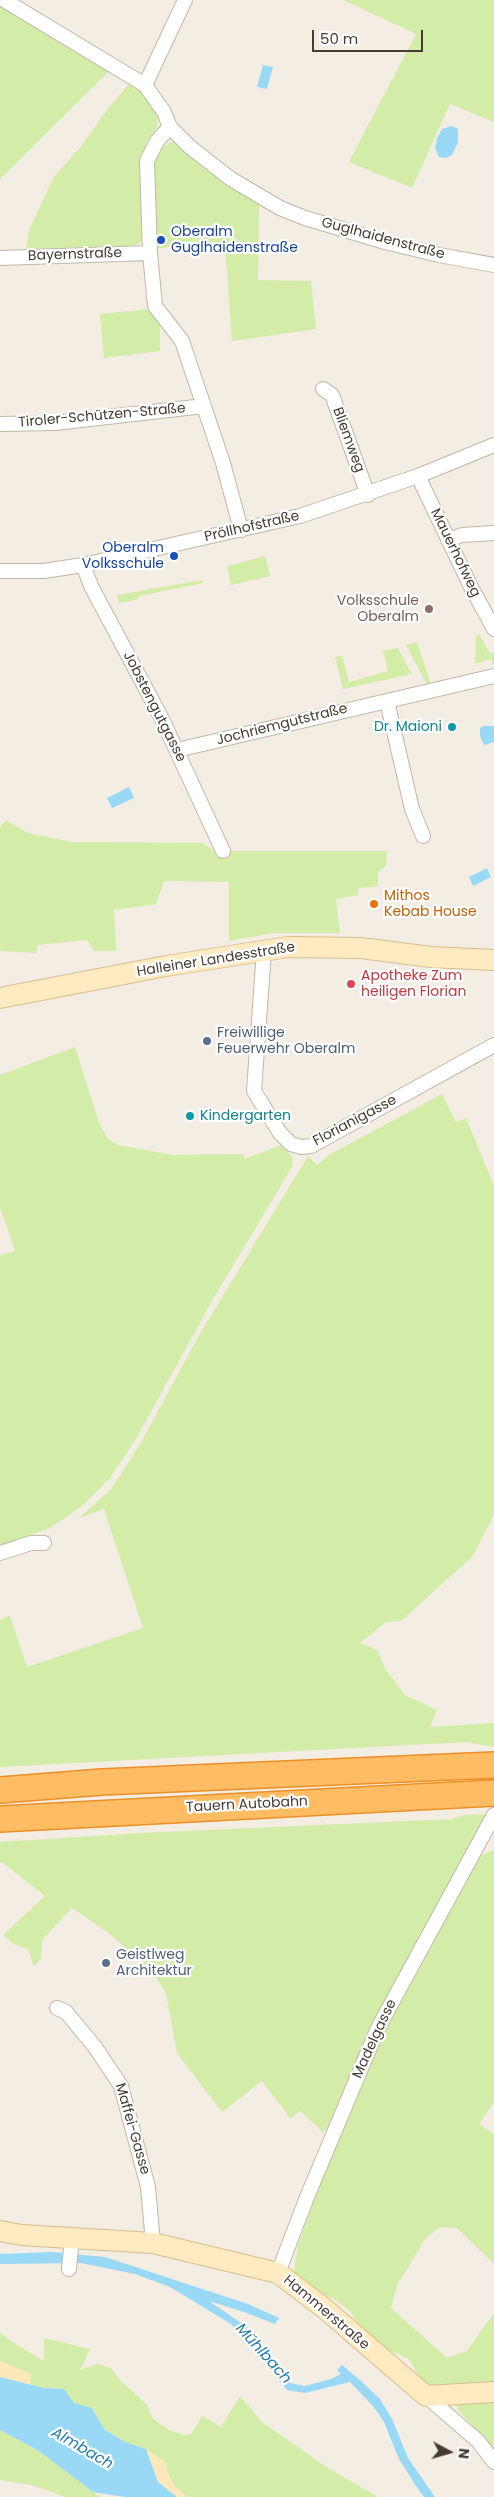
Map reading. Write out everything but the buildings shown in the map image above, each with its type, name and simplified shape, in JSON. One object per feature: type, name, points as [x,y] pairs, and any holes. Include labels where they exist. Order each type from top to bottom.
[{"type":"highway","name":"Tauern Autobahn","points":[[0,1790],[112,1782],[494,1765]]},
{"type":"highway","name":"Tauern Autobahn","points":[[0,1819],[494,1794]]},
{"type":"street","name":"Guglhaidenstraße","points":[[4,0],[145,85],[164,112],[170,128],[190,147],[231,180],[280,208],[305,218],[385,242],[439,256],[494,266]]},
{"type":"street","points":[[145,85],[185,0]]},
{"type":"street","points":[[170,128],[157,141],[147,161],[150,253],[155,306],[182,340],[223,463],[241,530]]},
{"type":"street","name":"Bayernstraße","points":[[0,258],[150,253]]},
{"type":"street","name":"Bliemweg","points":[[323,389],[332,395],[368,495]]},
{"type":"street","name":"Tiroler-Schützen-Straße","points":[[0,424],[56,423],[204,406]]},
{"type":"street","name":"Pröllhofstraße","points":[[0,571],[44,571],[83,565],[300,516],[368,495],[494,445]]},
{"type":"street","name":"Mauerhofweg","points":[[418,476],[448,540],[494,629]]},
{"type":"street","points":[[448,540],[462,535],[494,533]]},
{"type":"street","name":"Jobstengutgasse","points":[[83,565],[91,586],[176,750],[223,850]]},
{"type":"street","name":"Jochriemgutstraße","points":[[176,750],[494,676]]},
{"type":"street","points":[[387,701],[412,810],[423,836]]},
{"type":"street","name":"Halleiner Landesstraße","points":[[0,998],[288,946],[326,946],[440,958],[494,960]]},
{"type":"street","name":"Florianigasse","points":[[264,950],[253,1078],[254,1090],[280,1133],[291,1144],[301,1147],[312,1146],[494,1045]]},
{"type":"street","points":[[0,1553],[31,1544],[44,1543]]},
{"type":"street","name":"Madelgasse","points":[[278,2273],[306,2196],[378,2028],[490,1833],[494,1815]]},
{"type":"street","name":"Maffei-Gasse","points":[[58,2008],[66,2012],[95,2047],[121,2086],[148,2187],[153,2243]]},
{"type":"street","name":"Hammerstraße","points":[[0,2231],[72,2242],[153,2243],[278,2273],[325,2309],[478,2441],[494,2462]]},
{"type":"street","points":[[69,2266],[72,2242]]},
{"type":"street","points":[[426,2396],[494,2392]]},
{"type":"green space","points":[[343,0],[494,0],[494,122],[450,104],[412,188],[349,162],[416,34]]},
{"type":"green space","points":[[0,2],[110,70],[0,179]]},
{"type":"green space","points":[[128,85],[144,90],[158,111],[157,127],[147,141],[143,153],[144,238],[139,244],[126,246],[26,249],[29,230],[54,177],[82,145]]},
{"type":"green space","points":[[171,142],[179,143],[259,204],[258,280],[311,281],[316,329],[232,341],[225,244],[158,248],[154,161],[156,152]]},
{"type":"green space","points":[[149,309],[160,323],[160,351],[104,358],[100,314]]},
{"type":"green space","points":[[265,556],[270,576],[231,585],[227,566]]},
{"type":"green space","points":[[202,580],[203,583],[139,596],[139,599],[119,603],[117,595]]},
{"type":"green space","points":[[479,634],[490,654],[494,652],[494,667],[491,659],[475,664],[476,637]]},
{"type":"green space","points":[[417,642],[430,683],[426,683],[406,645]]},
{"type":"green space","points":[[398,648],[412,674],[343,689],[335,657],[342,656],[349,682],[388,671],[383,651]]},
{"type":"green space","points":[[6,820],[28,833],[71,842],[203,843],[214,851],[387,851],[386,866],[378,872],[378,886],[359,888],[358,895],[336,899],[340,933],[274,933],[229,941],[229,882],[164,881],[156,904],[114,910],[116,951],[94,951],[87,940],[37,945],[37,953],[0,951],[0,827]]},
{"type":"green space","points":[[75,1047],[99,1123],[107,1138],[118,1145],[172,1155],[243,1154],[245,1159],[283,1144],[293,1159],[292,1167],[213,1299],[137,1437],[110,1478],[82,1506],[50,1528],[0,1546],[0,1255],[15,1251],[0,1207],[0,1075]]},
{"type":"green space","points":[[442,1094],[456,1122],[466,1118],[494,1186],[494,1515],[473,1556],[401,1621],[386,1622],[360,1643],[377,1650],[386,1670],[405,1695],[437,1710],[430,1727],[494,1723],[494,1747],[466,1742],[0,1767],[0,1620],[10,1616],[27,1667],[143,1628],[104,1509],[79,1518],[111,1489],[141,1443],[198,1337],[308,1156],[317,1165],[329,1155]]},
{"type":"green space","points":[[486,1814],[331,2125],[323,2132],[300,2111],[291,2119],[262,2081],[222,2112],[177,2053],[166,1993],[153,1973],[110,1934],[72,1908],[42,1940],[41,1959],[34,1966],[28,1949],[14,1944],[3,1935],[45,1896],[3,1863],[0,1863],[0,1842],[141,1833],[452,1819],[464,1815]]},
{"type":"green space","points":[[494,1850],[494,2102],[479,2124],[494,2134],[494,2264],[457,2228],[440,2227],[426,2238],[397,2285],[391,2308],[447,2358],[467,2351],[494,2313],[494,2382],[426,2388],[409,2359],[369,2342],[351,2312],[334,2299],[317,2293],[293,2277],[298,2245],[340,2130],[382,2031],[477,1857]]},
{"type":"green space","points":[[0,2332],[9,2340],[44,2361],[44,2338],[90,2349],[80,2370],[98,2364],[111,2368],[119,2379],[147,2405],[153,2419],[169,2430],[184,2435],[191,2434],[202,2416],[221,2427],[240,2396],[263,2423],[328,2468],[378,2497],[187,2497],[175,2487],[168,2475],[165,2462],[146,2449],[125,2442],[104,2429],[92,2408],[74,2403],[64,2389],[44,2388],[30,2384],[31,2374],[0,2361]]},
{"type":"green space","points":[[494,2398],[494,2448],[458,2410],[455,2401]]},
{"type":"green space","points":[[0,2430],[39,2451],[100,2497],[65,2497],[32,2485],[0,2480]]},
{"type":"sand","points":[[0,2361],[31,2374],[30,2384],[0,2377]]},
{"type":"sand","points":[[146,2449],[165,2462],[168,2475],[176,2487],[187,2497],[177,2497],[158,2482]]},
{"type":"water","points":[[263,65],[273,67],[267,89],[257,87]]},
{"type":"water","points":[[452,126],[458,129],[458,142],[452,155],[446,158],[439,157],[435,148],[437,138],[442,129]]},
{"type":"water","points":[[494,726],[494,742],[484,745],[480,736],[480,728]]},
{"type":"water","points":[[129,787],[134,798],[112,808],[107,798]]},
{"type":"water","points":[[487,868],[491,877],[473,886],[469,877]]},
{"type":"water","name":"Mühlbach","points":[[52,2252],[105,2257],[248,2304],[279,2318],[275,2324],[209,2301],[247,2327],[290,2383],[305,2386],[331,2379],[341,2374],[337,2370],[342,2365],[361,2381],[380,2399],[392,2419],[408,2458],[435,2497],[424,2497],[399,2459],[384,2422],[373,2406],[350,2382],[305,2393],[287,2390],[231,2324],[170,2287],[135,2274],[81,2263],[0,2264],[0,2254]]},
{"type":"water","name":"Almbach","points":[[0,2377],[44,2388],[64,2389],[74,2403],[92,2408],[104,2429],[125,2442],[146,2449],[158,2482],[177,2497],[125,2497],[93,2492],[39,2451],[0,2430]]},
{"type":"place","name":"Oberalm Guglhaidenstraße","points":[[161,240]]},
{"type":"place","name":"Oberalm Volksschule","points":[[174,556]]},
{"type":"place","name":"Volksschule Oberalm","points":[[429,609]]},
{"type":"place","name":"Dr. Maioni","points":[[452,727]]},
{"type":"place","name":"Mithos Kebab House","points":[[374,904]]},
{"type":"place","name":"Apotheke Zum heiligen Florian","points":[[351,984]]},
{"type":"place","name":"Freiwillige Feuerwehr Oberalm","points":[[207,1041]]},
{"type":"place","name":"Kindergarten","points":[[190,1116]]},
{"type":"place","name":"Geistlweg Architektur","points":[[106,1963]]}]
